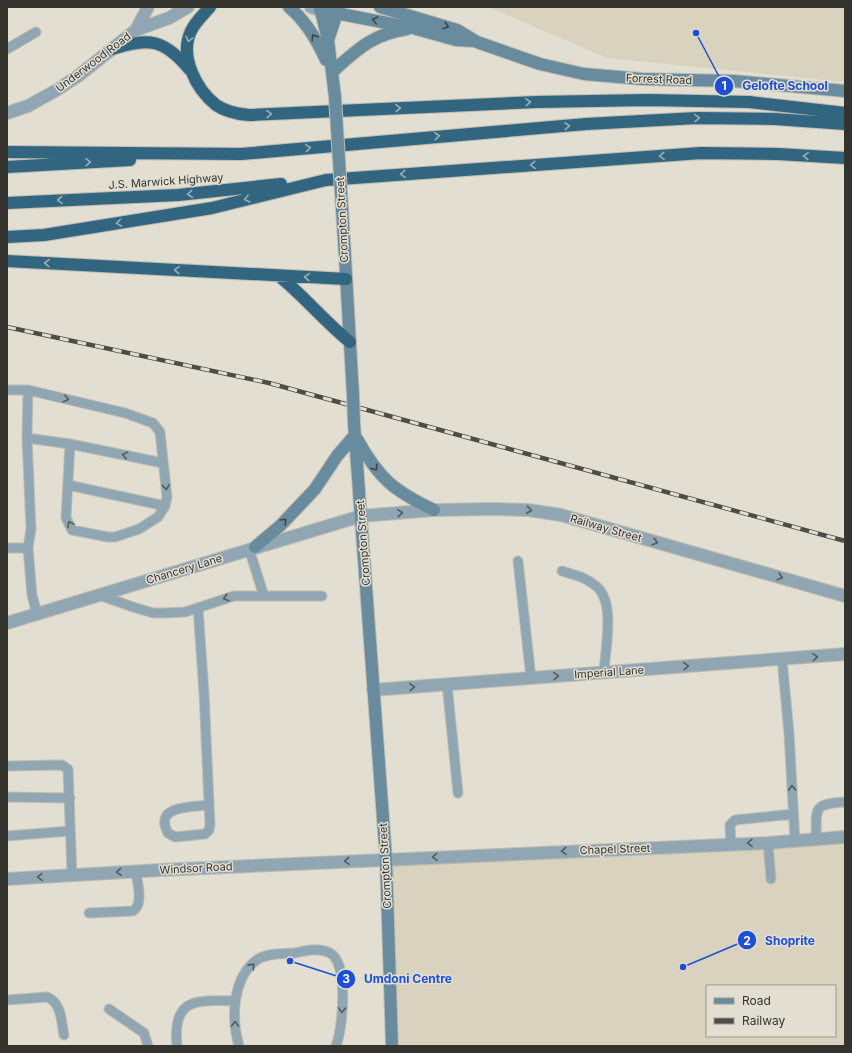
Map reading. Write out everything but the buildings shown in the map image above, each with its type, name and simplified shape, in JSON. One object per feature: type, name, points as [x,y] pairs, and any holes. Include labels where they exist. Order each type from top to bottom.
[{"type":"highway","points":[[192,72],[187,56],[188,41],[194,25],[210,7]]},
{"type":"highway","points":[[112,49],[139,42],[158,44],[172,51],[192,72],[207,95],[216,104],[224,110],[249,115],[536,102],[648,100],[749,102],[845,113]]},
{"type":"highway","points":[[7,152],[241,154],[570,125],[697,118],[775,119],[845,124]]},
{"type":"highway","points":[[7,237],[44,235],[212,208],[326,180],[701,153],[778,154],[845,158]]},
{"type":"highway","name":"J.S. Marwick Highway","points":[[7,167],[241,154]]},
{"type":"highway","name":"J.S. Marwick Highway","points":[[7,203],[178,195],[326,180]]},
{"type":"highway","points":[[7,261],[346,279]]},
{"type":"highway","points":[[279,276],[307,301],[330,326],[350,342]]},
{"type":"street","name":"Underwood Road","points":[[136,30],[148,7]]},
{"type":"street","name":"Underwood Road","points":[[7,113],[28,106],[55,91],[78,76],[136,30],[169,18],[188,7]]},
{"type":"street","points":[[289,7],[303,21],[312,34],[332,72],[368,41],[395,31],[413,22],[399,7]]},
{"type":"street","name":"Forrest Road","points":[[380,7],[413,22]]},
{"type":"street","name":"Crompton Street","points":[[317,8],[328,40],[335,97],[354,429],[386,859],[392,1046]]},
{"type":"street","name":"Forrest Road","points":[[317,8],[338,10],[457,30],[477,42],[540,64],[584,74],[642,78],[734,81],[845,91]]},
{"type":"street","name":"Crompton Street","points":[[328,40],[338,10]]},
{"type":"street","points":[[252,548],[281,525],[315,488],[354,429],[379,474],[402,495],[434,510]]},
{"type":"street","name":"Railway Street","points":[[361,516],[434,510],[528,510],[561,515],[845,596]]},
{"type":"street","name":"Chancery Lane","points":[[7,623],[361,516]]},
{"type":"street","name":"Imperial Lane","points":[[373,690],[845,654]]},
{"type":"street","name":"Chapel Street","points":[[386,859],[768,843],[845,837]]},
{"type":"street","name":"Windsor Road","points":[[7,879],[386,859]]},
{"type":"lane","points":[[7,49],[36,32]]},
{"type":"lane","points":[[7,390],[28,390],[125,413],[153,422],[160,432],[167,497],[166,506],[158,517],[139,529],[122,536],[108,538],[76,532],[70,527],[66,518],[70,444]]},
{"type":"lane","points":[[28,390],[27,438],[31,529],[28,548],[32,595],[37,614]]},
{"type":"lane","points":[[27,438],[70,444],[163,463]]},
{"type":"lane","points":[[68,485],[166,506]]},
{"type":"lane","points":[[7,548],[28,548]]},
{"type":"lane","points":[[252,548],[264,596]]},
{"type":"lane","points":[[518,561],[531,678]]},
{"type":"lane","points":[[562,571],[584,578],[596,585],[604,598],[608,615],[604,673]]},
{"type":"lane","points":[[99,595],[153,613],[185,612],[234,596],[322,596]]},
{"type":"lane","points":[[198,608],[209,805],[210,825],[209,830],[205,834],[175,837],[168,833],[166,817],[169,812],[176,808],[209,805]]},
{"type":"lane","points":[[782,659],[795,840]]},
{"type":"lane","points":[[448,684],[458,793]]},
{"type":"lane","points":[[7,766],[66,766],[69,774],[72,875]]},
{"type":"lane","points":[[7,797],[70,798]]},
{"type":"lane","points":[[816,839],[818,808],[827,803],[845,802]]},
{"type":"lane","points":[[731,844],[730,826],[735,820],[794,814]]},
{"type":"lane","points":[[7,836],[70,831]]},
{"type":"lane","points":[[768,843],[770,879]]},
{"type":"lane","points":[[89,913],[133,911],[136,909],[139,903],[136,871]]},
{"type":"lane","points":[[239,1046],[236,1034],[235,1001],[240,983],[250,967],[259,958],[318,949],[331,953],[341,969],[341,1028],[336,1046]]},
{"type":"lane","points":[[7,1000],[47,997],[52,999],[57,1004],[64,1035]]},
{"type":"lane","points":[[177,1046],[177,1022],[188,1006],[200,1000],[235,1001]]},
{"type":"lane","points":[[109,1009],[144,1033],[148,1046]]},
{"type":"shaded area","points":[[488,7],[845,7],[845,82],[607,58]]},
{"type":"shaded area","points":[[845,837],[845,1046],[393,1046],[386,860]]},
{"type":"railway","points":[[7,327],[269,383],[845,541]]},
{"type":"place","name":"Gelofte School","points":[[696,33]]},
{"type":"place","name":"Umdoni Centre","points":[[290,961]]},
{"type":"place","name":"Shoprite","points":[[683,967]]}]
